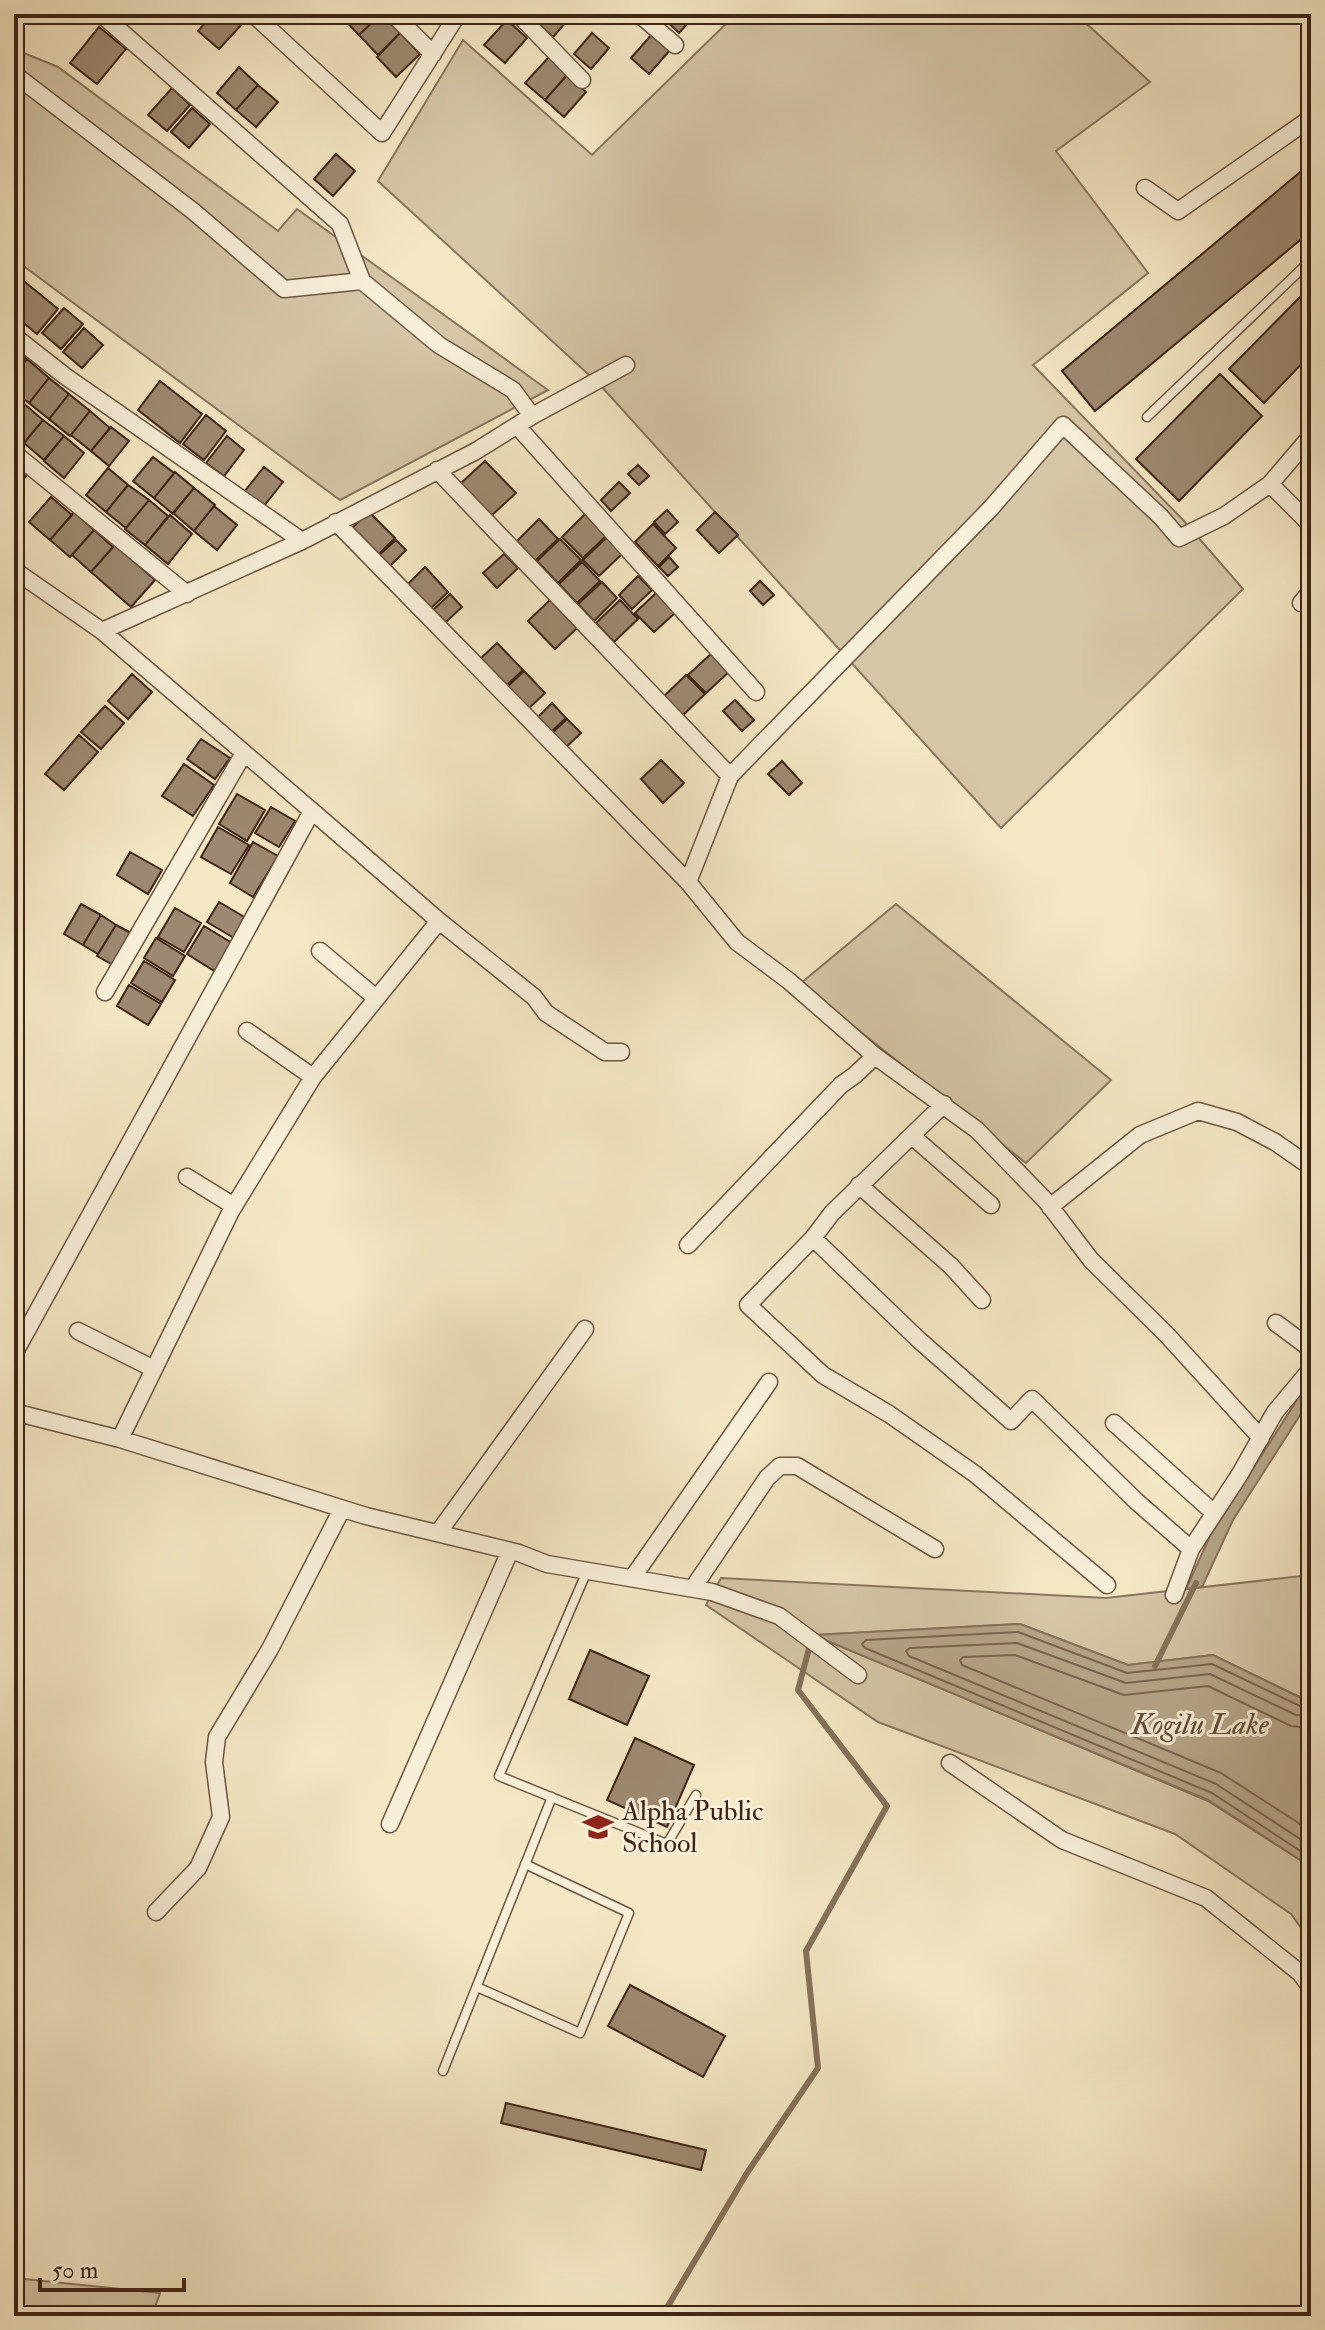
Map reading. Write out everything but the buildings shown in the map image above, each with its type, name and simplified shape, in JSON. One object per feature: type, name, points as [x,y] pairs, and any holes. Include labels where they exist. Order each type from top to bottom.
[{"type":"street","points":[[101,14],[340,224],[362,281],[439,345],[513,390],[532,416]]},
{"type":"street","points":[[253,14],[382,133],[458,14]]},
{"type":"street","points":[[393,14],[433,54]]},
{"type":"street","points":[[518,14],[582,80]]},
{"type":"street","points":[[639,14],[675,45]]},
{"type":"street","points":[[14,74],[193,211],[284,289],[362,281]]},
{"type":"street","points":[[1145,188],[1178,211],[1311,118]]},
{"type":"street","points":[[14,336],[65,376],[302,541]]},
{"type":"street","points":[[102,631],[302,541],[518,427],[532,416],[626,365]]},
{"type":"street","points":[[688,882],[730,776],[991,508],[1063,425],[1161,517],[1179,538],[1224,516],[1270,484],[1311,436]]},
{"type":"street","points":[[518,427],[756,692]]},
{"type":"street","points":[[14,453],[187,594]]},
{"type":"street","points":[[437,470],[730,776]]},
{"type":"street","points":[[1270,484],[1311,525]]},
{"type":"street","points":[[336,522],[688,882],[737,942],[789,981],[875,1056],[977,1130],[1050,1207],[1091,1260],[1167,1335],[1261,1438]]},
{"type":"street","points":[[14,570],[102,631],[439,921],[534,997],[546,1013],[605,1052],[621,1052]]},
{"type":"street","points":[[105,992],[244,753]]},
{"type":"street","points":[[14,1354],[312,811]]},
{"type":"street","points":[[120,1439],[234,1206],[313,1077],[439,921]]},
{"type":"street","points":[[320,951],[376,998]]},
{"type":"street","points":[[247,1031],[313,1077]]},
{"type":"street","points":[[688,1245],[841,1085],[875,1056]]},
{"type":"street","points":[[944,1104],[859,1185],[748,1305],[823,1375],[889,1414],[975,1474],[1107,1585]]},
{"type":"street","points":[[1050,1207],[1140,1135],[1198,1111],[1237,1122],[1275,1142],[1311,1167]]},
{"type":"street","points":[[912,1136],[991,1205]]},
{"type":"street","points":[[187,1177],[234,1206]]},
{"type":"street","points":[[859,1185],[951,1266],[982,1300]]},
{"type":"street","points":[[813,1238],[919,1340],[1011,1421],[1032,1399],[1136,1501],[1191,1549]]},
{"type":"street","points":[[1276,1323],[1311,1349]]},
{"type":"street","points":[[438,1533],[585,1329]]},
{"type":"street","points":[[78,1331],[154,1369]]},
{"type":"street","points":[[1174,1595],[1191,1549],[1275,1412],[1311,1369]]},
{"type":"street","points":[[633,1577],[769,1382]]},
{"type":"street","points":[[14,1412],[120,1439],[342,1509],[510,1551],[547,1564],[712,1592],[779,1616],[858,1675]]},
{"type":"street","points":[[1114,1423],[1214,1513]]},
{"type":"street","points":[[693,1588],[767,1478],[780,1466],[797,1466],[935,1549]]},
{"type":"street","points":[[156,1912],[198,1868],[221,1817],[214,1762],[217,1737],[270,1649],[342,1509]]},
{"type":"street","points":[[390,1824],[510,1551]]},
{"type":"street","points":[[950,1763],[1062,1840],[1206,1898],[1300,1973],[1311,1988]]},
{"type":"lane","points":[[1147,417],[1311,260]]},
{"type":"lane","points":[[587,1571],[499,1776],[667,1844],[696,1795]]},
{"type":"lane","points":[[443,2071],[552,1797]]},
{"type":"lane","points":[[477,1987],[580,2033],[629,1913],[525,1864]]},
{"type":"shaded area","points":[[736,14],[1076,14],[1150,82],[1056,151],[1148,273],[1033,365],[1184,521],[1243,589],[1001,828],[601,386],[378,181],[463,40],[592,155]]},
{"type":"shaded area","points":[[14,49],[58,67],[278,231],[297,209],[548,390],[340,500],[14,259]]},
{"type":"shaded area","points":[[896,904],[1111,1080],[1026,1163],[800,984]]},
{"type":"shaded area","points":[[1311,1575],[1311,1697],[1304,1699],[1213,1655],[1128,1665],[1020,1624],[815,1635],[1208,1801],[1311,1867],[1311,1942],[1291,1914],[1175,1834],[878,1722],[706,1605],[721,1578],[1106,1598]]},
{"type":"shaded area","points":[[14,2278],[160,2293],[152,2316],[14,2316]]},
{"type":"water","points":[[1311,1378],[1311,1398],[1233,1520],[1202,1587],[1186,1589],[1210,1536]]},
{"type":"water","name":"Kogilu Lake","points":[[1020,1624],[1128,1665],[1213,1655],[1303,1699],[1311,1697],[1311,1867],[1208,1800],[813,1635]]},
{"type":"waterway","points":[[1155,1666],[1196,1583]]},
{"type":"waterway","points":[[662,2316],[747,2173],[818,2068],[806,1951],[887,1806],[798,1690],[811,1641]]},
{"type":"place","name":"Alpha Public School","points":[[598,1827]]}]
